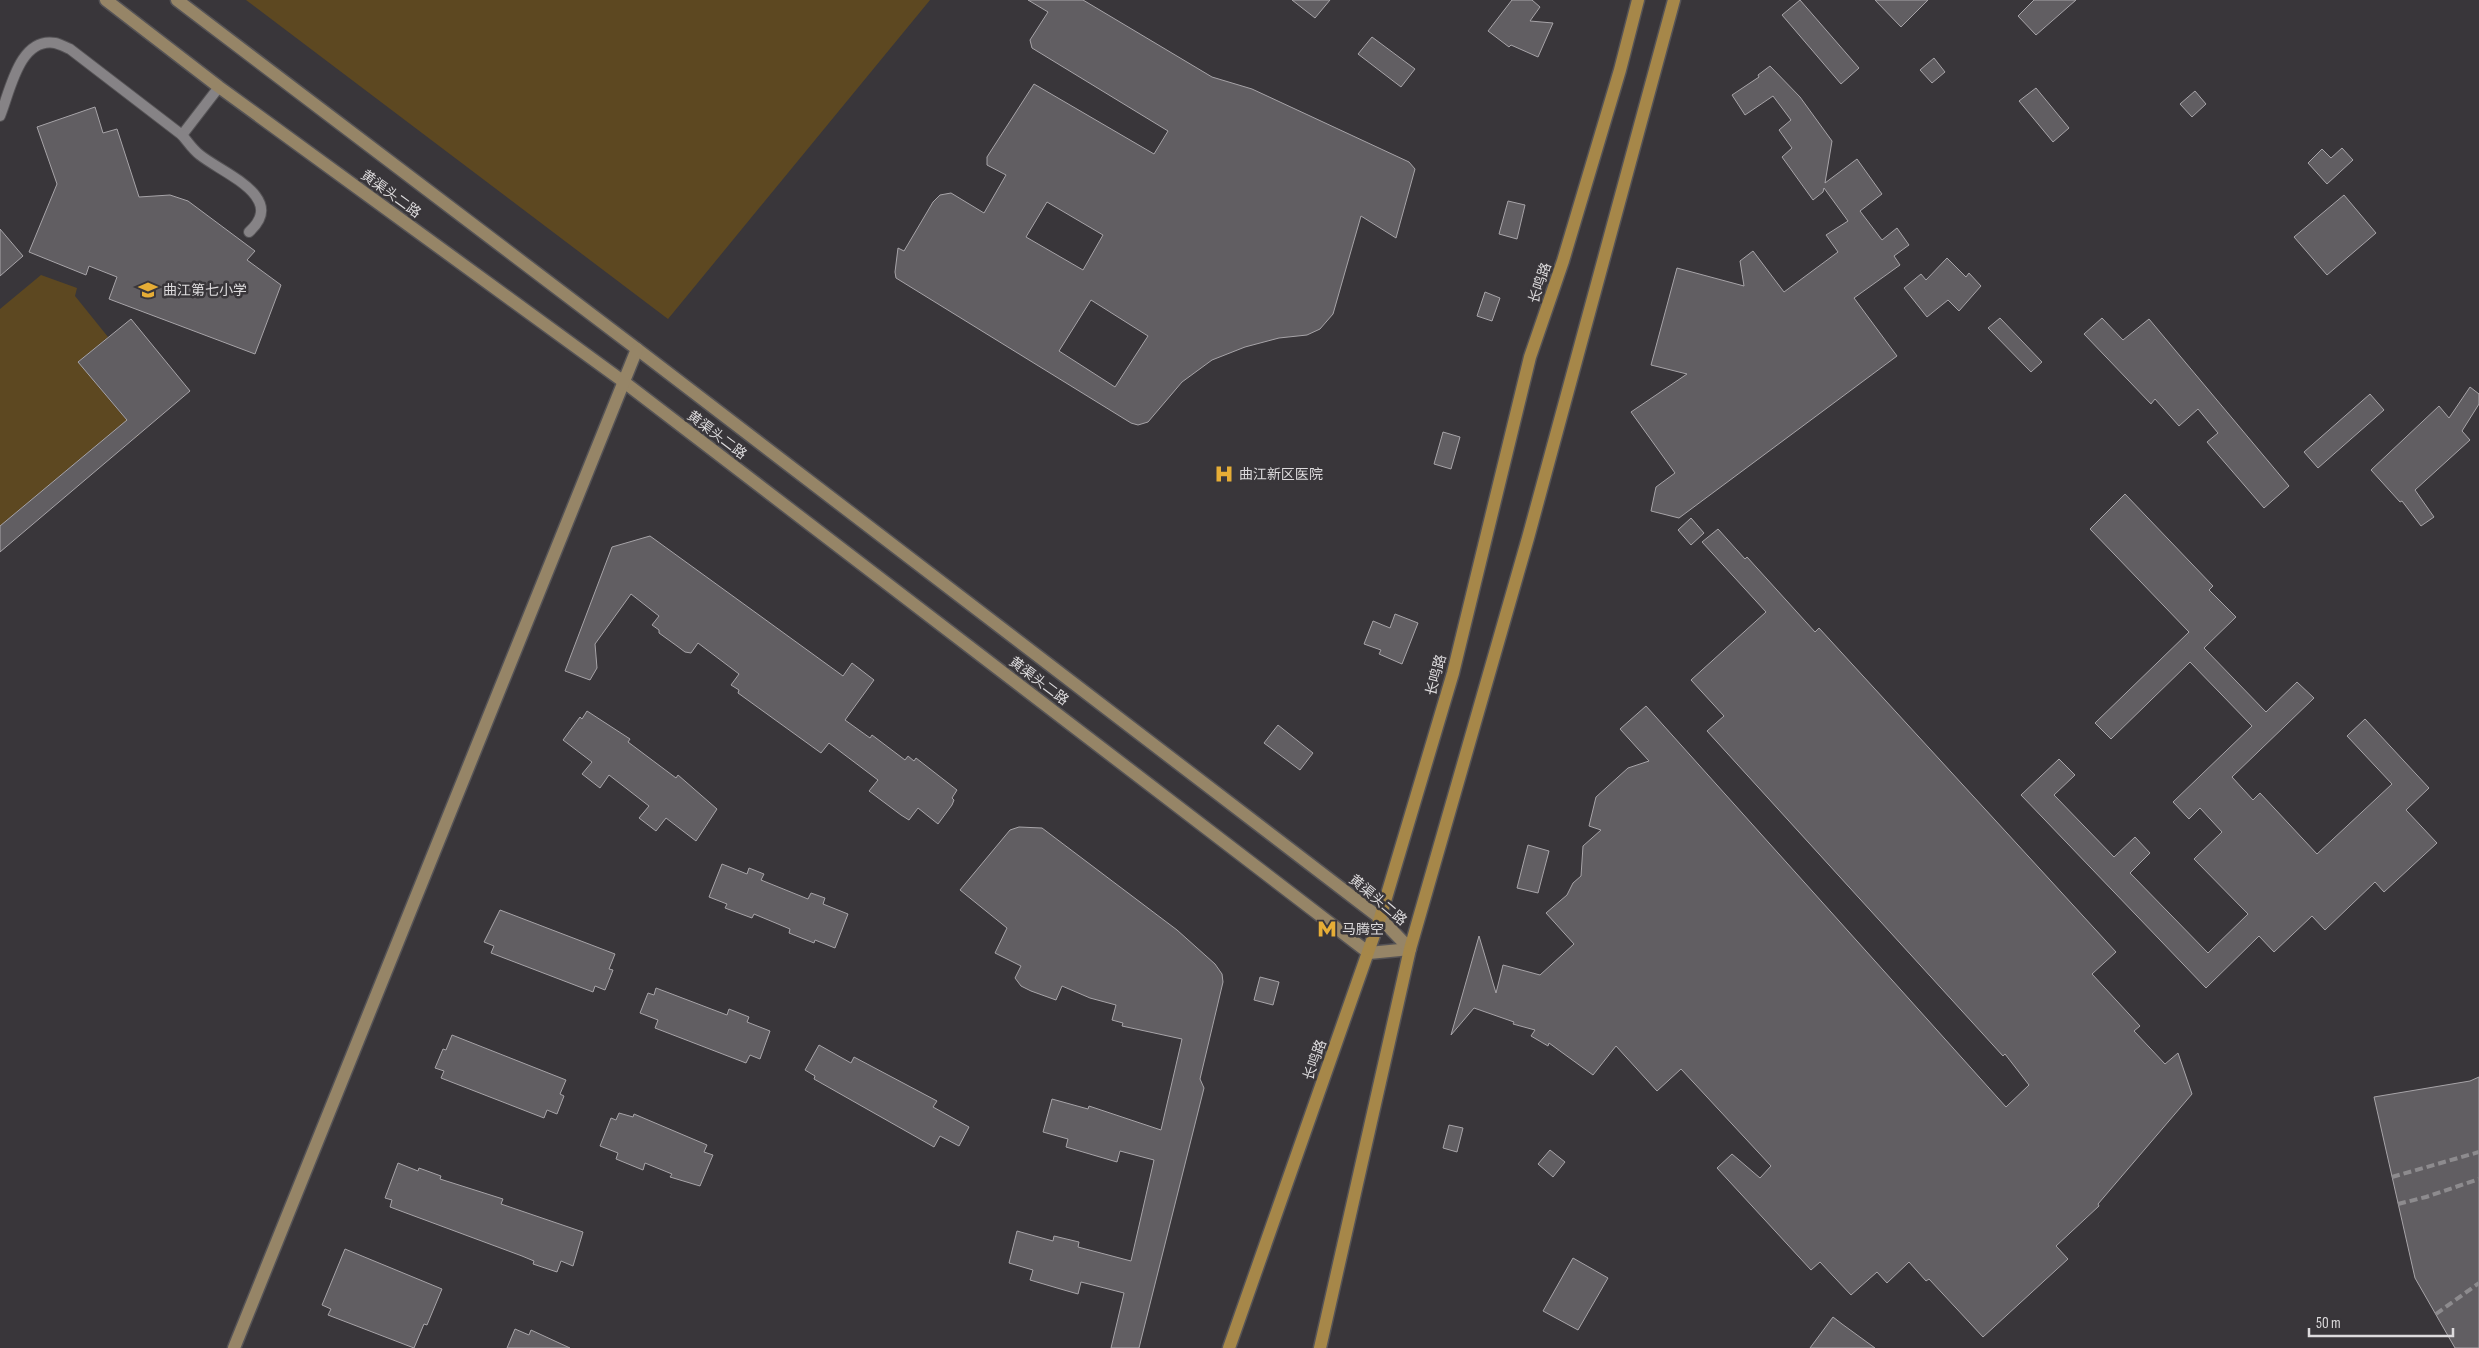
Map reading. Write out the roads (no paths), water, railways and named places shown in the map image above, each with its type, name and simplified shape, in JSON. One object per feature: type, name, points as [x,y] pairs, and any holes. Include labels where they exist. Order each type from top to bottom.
[{"type":"main road","name":"黄渠头二路","points":[[106,0],[220,86],[624,382],[1370,953]]},
{"type":"main road","name":"黄渠头二路","points":[[176,0],[637,349],[1380,918],[1410,949]]},
{"type":"main road","name":"长鸣路","points":[[1228,1348],[1370,953],[1453,673],[1530,357],[1563,261],[1620,70],[1638,0]]},
{"type":"main road","points":[[1320,1348],[1410,949],[1525,548],[1674,0]]},
{"type":"main road","points":[[234,1348],[637,349]]},
{"type":"main road","points":[[1370,953],[1410,949]]},
{"type":"lane","points":[[0,116],[22,60],[30,50],[41,44],[55,43],[70,49],[182,135],[200,155],[246,186],[259,200],[260,216],[256,225],[249,232]]},
{"type":"lane","points":[[182,135],[220,86]]},
{"type":"railway","points":[[2392,1177],[2479,1152]]},
{"type":"railway","points":[[2398,1204],[2426,1197],[2479,1179]]},
{"type":"railway","points":[[2436,1314],[2479,1283]]},
{"type":"place","name":"曲江第七小学","points":[[148,290]]},
{"type":"place","name":"曲江新区医院","points":[[1224,474]]},
{"type":"place","name":"马腾空","points":[[1327,929]]}]
